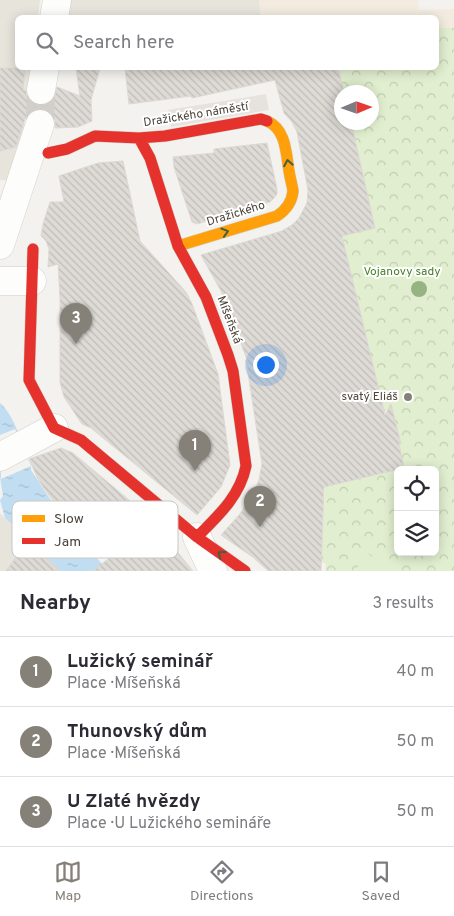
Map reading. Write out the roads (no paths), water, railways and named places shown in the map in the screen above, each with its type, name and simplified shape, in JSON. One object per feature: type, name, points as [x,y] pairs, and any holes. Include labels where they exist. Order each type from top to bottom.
[{"type":"street","points":[[54,15],[57,0]]},
{"type":"street","name":"Dražického náměstí","points":[[48,153],[67,149],[95,136],[139,138],[166,136],[261,119]]},
{"type":"street","name":"Dražického","points":[[178,246],[278,216],[288,206],[293,190],[284,142],[273,123],[267,119],[261,119]]},
{"type":"street","points":[[0,245],[40,124]]},
{"type":"street","name":"Míšeňská","points":[[139,138],[150,158],[178,246],[206,297],[233,371],[246,466],[243,481],[237,493],[198,537]]},
{"type":"street","points":[[33,249],[29,380],[54,428],[81,440],[155,501]]},
{"type":"street","points":[[0,281],[32,281]]},
{"type":"street","points":[[0,457],[54,428]]},
{"type":"street","points":[[178,520],[245,571]]},
{"type":"street","points":[[198,537],[213,571]]},
{"type":"water","points":[[0,403],[14,423],[31,470],[51,501],[12,501],[12,525],[5,518],[0,500],[3,496],[0,477]]},
{"type":"water","points":[[47,558],[97,558],[108,571],[61,571]]},
{"type":"tunnel","points":[[40,124],[41,90]]},
{"type":"place","name":"U Zlaté hvězdy","points":[[76,344]]},
{"type":"place","name":"svatý Eliáš","points":[[408,397]]},
{"type":"place","name":"Lužický seminář","points":[[195,471]]},
{"type":"place","name":"Thunovský dům","points":[[260,527]]},
{"type":"park label","name":"Vojanovy sady","points":[[402,272]]}]
